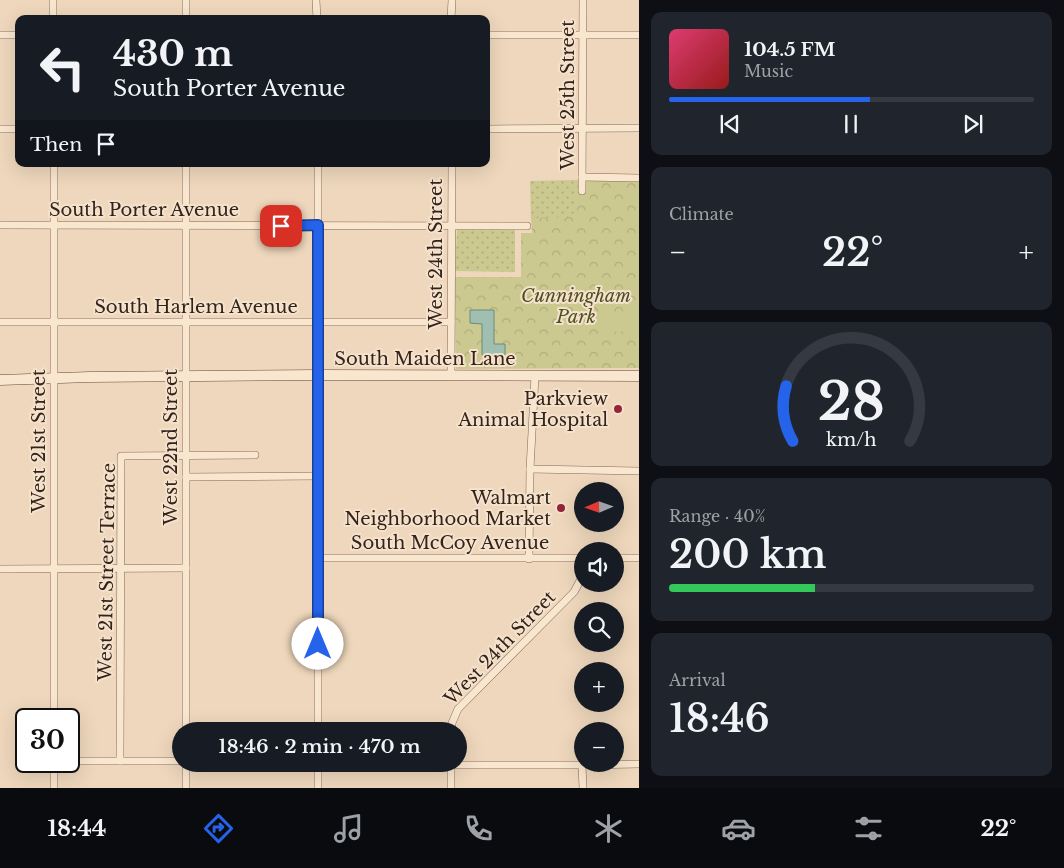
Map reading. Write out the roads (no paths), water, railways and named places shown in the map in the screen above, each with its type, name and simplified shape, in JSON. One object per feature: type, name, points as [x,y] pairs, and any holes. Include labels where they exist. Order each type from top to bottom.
[{"type":"main road","name":"South Maiden Lane","points":[[0,380],[90,377],[318,375],[639,376]]},
{"type":"street","points":[[53,0],[53,15]]},
{"type":"street","points":[[186,0],[186,15]]},
{"type":"street","points":[[316,0],[318,15]]},
{"type":"street","points":[[452,0],[452,15]]},
{"type":"street","name":"West 25th Street","points":[[582,191],[583,0]]},
{"type":"street","points":[[0,35],[15,35]]},
{"type":"street","points":[[490,35],[639,35]]},
{"type":"street","points":[[0,128],[15,129]]},
{"type":"street","points":[[490,129],[639,128]]},
{"type":"street","name":"West 21st Street","points":[[54,167],[54,708]]},
{"type":"street","name":"West 22nd Street","points":[[186,167],[186,722]]},
{"type":"street","points":[[318,167],[318,722]]},
{"type":"street","name":"West 24th Street","points":[[451,375],[452,167]]},
{"type":"street","points":[[582,177],[639,178]]},
{"type":"street","name":"South Porter Avenue","points":[[0,225],[527,226]]},
{"type":"street","name":"South Harlem Avenue","points":[[0,322],[452,322]]},
{"type":"street","points":[[529,559],[530,470],[535,376]]},
{"type":"street","name":"West 21st Street Terrace","points":[[120,761],[121,456],[255,455]]},
{"type":"street","points":[[530,470],[639,471]]},
{"type":"street","points":[[186,477],[317,476]]},
{"type":"street","name":"South McCoy Avenue","points":[[317,558],[574,558]]},
{"type":"street","points":[[624,558],[639,558]]},
{"type":"street","points":[[0,569],[186,568]]},
{"type":"street","name":"West 24th Street","points":[[452,722],[458,709],[538,630],[574,590]]},
{"type":"street","points":[[80,761],[172,761]]},
{"type":"street","points":[[467,764],[574,766]]},
{"type":"street","points":[[624,765],[639,764]]},
{"type":"street","points":[[186,772],[186,788]]},
{"type":"street","points":[[318,772],[318,788]]},
{"type":"street","points":[[451,772],[451,788]]},
{"type":"street","points":[[582,772],[583,788]]},
{"type":"street","points":[[54,773],[54,788]]},
{"type":"place","name":"Parkview Animal Hospital","points":[[618,409]]},
{"type":"place","name":"Walmart Neighborhood Market","points":[[561,508]]},
{"type":"park label","name":"Cunningham Park","points":[[576,306]]}]
